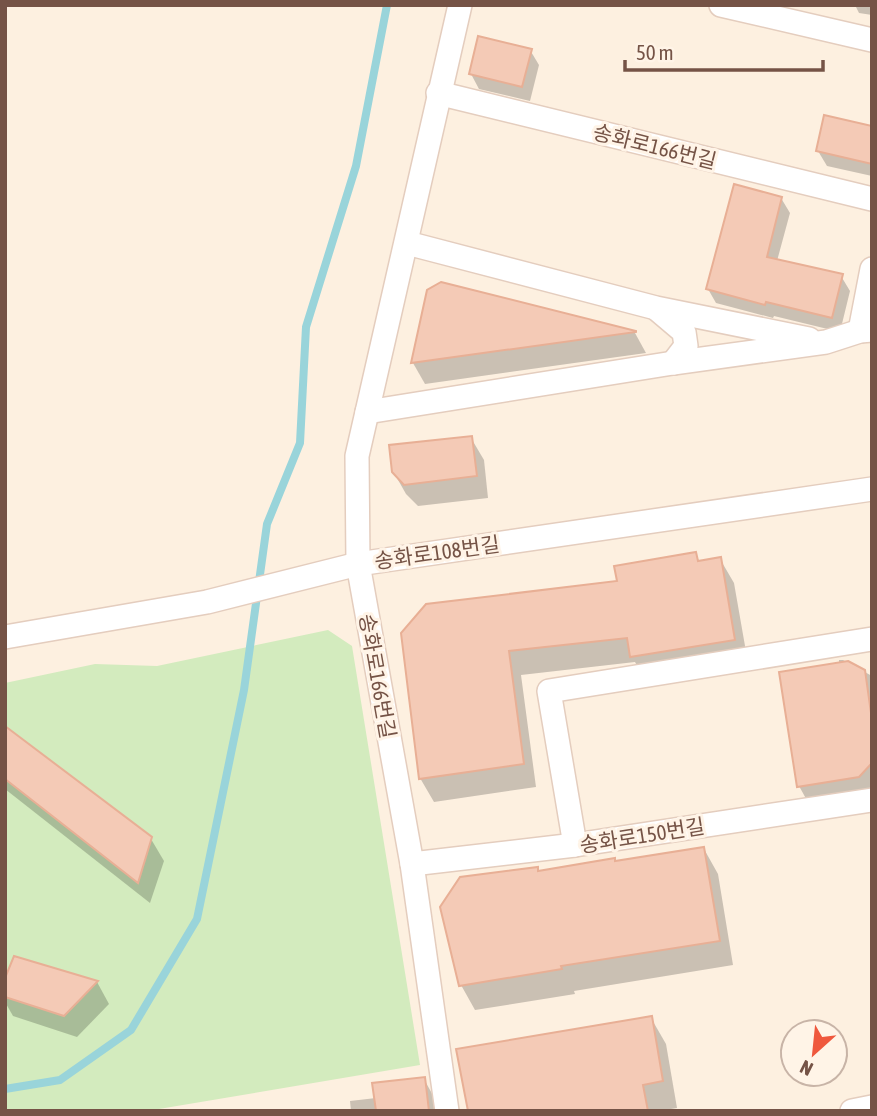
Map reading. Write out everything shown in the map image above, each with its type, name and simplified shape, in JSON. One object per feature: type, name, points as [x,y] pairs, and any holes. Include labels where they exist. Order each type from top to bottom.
[{"type":"street","name":"송화로166번길","points":[[447,1111],[412,864],[358,564],[357,456],[460,5]]},
{"type":"street","points":[[722,5],[872,40]]},
{"type":"street","name":"송화로166번길","points":[[438,93],[872,199]]},
{"type":"street","points":[[407,243],[656,308],[826,342]]},
{"type":"street","points":[[367,412],[673,363],[826,342],[866,331],[872,269]]},
{"type":"street","points":[[656,308],[684,331],[685,346],[673,363]]},
{"type":"street","name":"송화로108번길","points":[[5,637],[207,602],[358,564],[872,489]]},
{"type":"street","points":[[575,845],[549,691],[872,639]]},
{"type":"street","name":"송화로150번길","points":[[412,864],[575,845],[872,800]]},
{"type":"street","points":[[852,1111],[872,1107]]},
{"type":"green space","points":[[328,630],[352,646],[420,1065],[147,1111],[5,1111],[5,683],[95,664],[157,666]]},
{"type":"building","points":[[478,36],[532,49],[522,87],[469,74]]},
{"type":"building","points":[[824,115],[872,126],[872,164],[816,151]]},
{"type":"building","points":[[734,184],[782,197],[767,257],[843,274],[832,318],[766,302],[765,305],[706,289]]},
{"type":"building","points":[[441,282],[636,332],[411,363],[427,290]]},
{"type":"building","points":[[472,436],[477,476],[404,485],[392,472],[389,445]]},
{"type":"building","points":[[696,552],[698,561],[721,557],[735,640],[630,657],[627,638],[509,651],[524,764],[419,779],[401,633],[426,604],[617,581],[614,566]]},
{"type":"building","points":[[848,661],[865,670],[872,720],[872,763],[859,777],[797,787],[779,672]]},
{"type":"building","points":[[5,726],[152,837],[138,883],[5,779]]},
{"type":"building","points":[[704,847],[720,941],[561,966],[562,969],[459,986],[440,907],[460,877],[538,867],[538,871]]},
{"type":"building","points":[[14,956],[98,981],[64,1016],[5,997],[5,978]]},
{"type":"building","points":[[652,1016],[663,1081],[643,1085],[648,1111],[468,1111],[456,1049]]},
{"type":"building","points":[[425,1077],[429,1111],[376,1111],[372,1083]]},
{"type":"waterway","points":[[5,1089],[60,1080],[131,1030],[197,919],[244,690],[267,524],[300,443],[306,327],[356,166],[387,5]]}]
